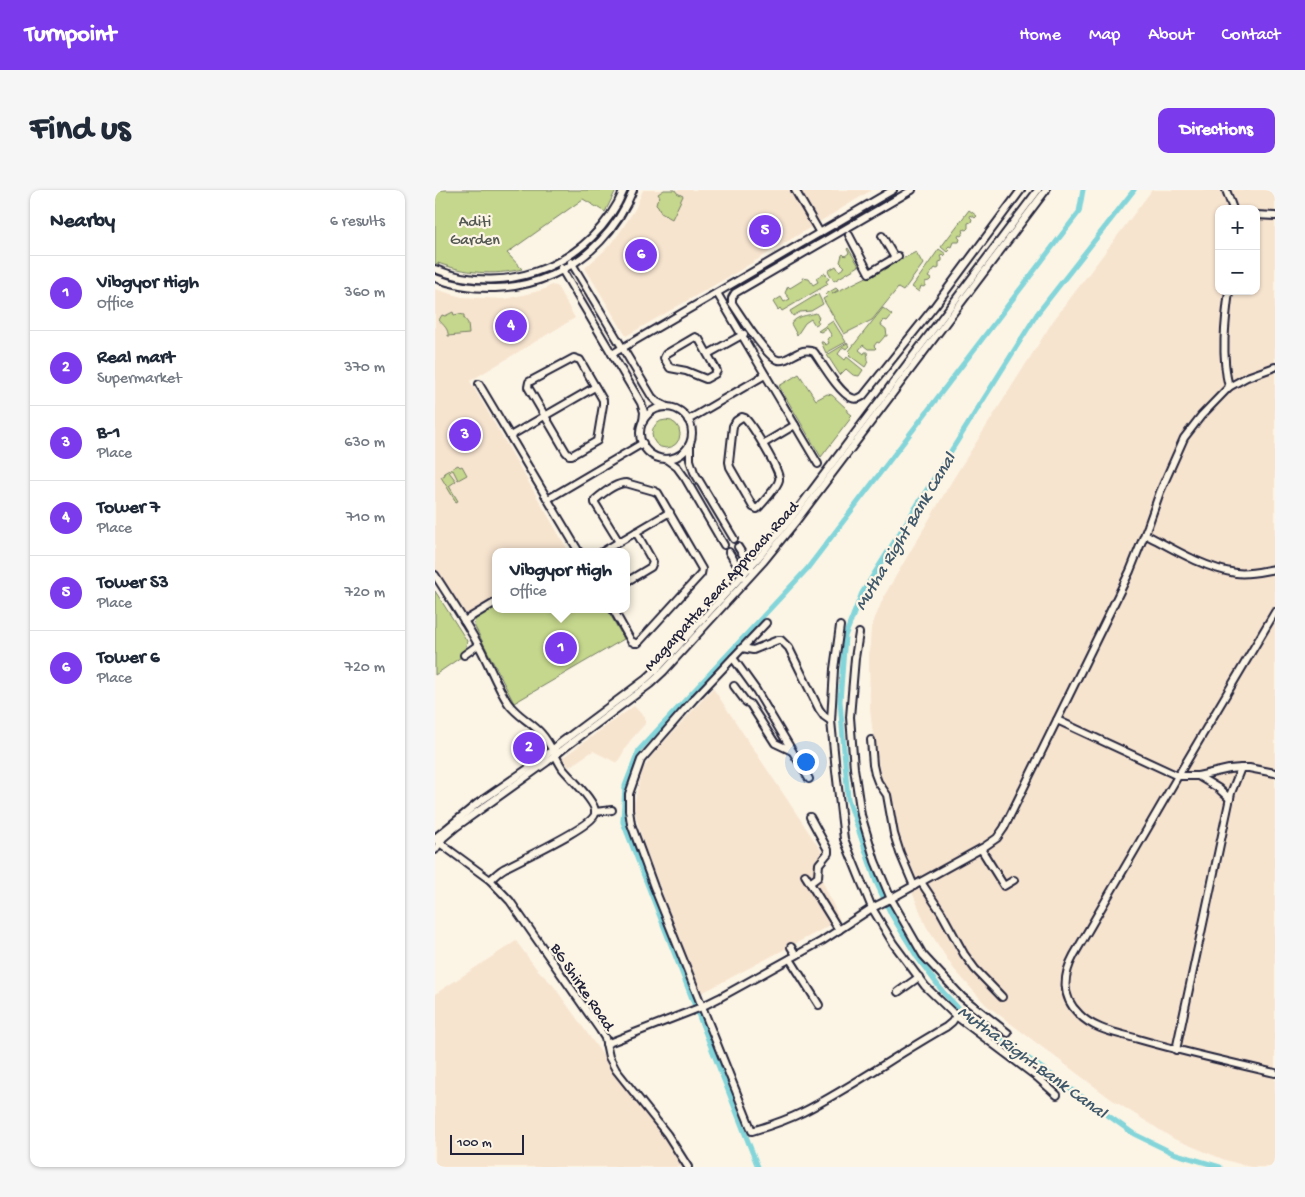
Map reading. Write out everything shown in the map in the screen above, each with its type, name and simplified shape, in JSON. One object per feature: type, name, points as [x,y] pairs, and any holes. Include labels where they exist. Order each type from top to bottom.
[{"type":"street","points":[[435,269],[466,278],[494,280],[530,274],[558,263],[585,244],[598,231],[614,208],[623,190]]},
{"type":"street","points":[[435,278],[465,286],[513,287],[532,283],[562,270],[591,250],[611,229],[622,213],[633,190]]},
{"type":"street","points":[[795,190],[820,233]]},
{"type":"street","points":[[612,354],[893,190]]},
{"type":"street","points":[[912,190],[735,293],[732,303],[750,330],[772,356],[777,360],[783,360],[808,349],[815,352],[840,388],[851,398],[858,399],[863,396],[934,306],[1021,190]]},
{"type":"street","name":"Magarpatta Rear Approach Road","points":[[752,569],[1038,190]]},
{"type":"street","name":"Magarpatta Rear Approach Road","points":[[435,850],[437,840],[443,838],[650,684],[664,671],[797,520],[1046,190]]},
{"type":"street","points":[[1227,190],[1232,205]]},
{"type":"street","points":[[1260,214],[1275,216]]},
{"type":"street","points":[[843,220],[847,228]]},
{"type":"street","points":[[849,235],[869,273],[897,257],[883,236]]},
{"type":"street","points":[[558,263],[641,403],[644,412],[641,436],[646,450],[659,458],[666,459],[680,456],[692,438],[689,420],[681,412],[657,402],[652,397],[568,257]]},
{"type":"street","points":[[717,293],[818,464]]},
{"type":"street","points":[[1229,295],[1225,366],[1229,386]]},
{"type":"street","points":[[708,354],[750,330]]},
{"type":"street","points":[[695,337],[699,339],[708,354],[717,371],[706,379],[686,371],[670,368],[664,358],[666,354],[695,337]]},
{"type":"street","points":[[574,358],[580,360],[595,387],[603,400],[597,441],[572,456],[569,455],[528,388],[529,382],[574,358]]},
{"type":"street","points":[[606,1044],[701,1007],[793,957],[874,907],[981,850],[997,838],[1005,828],[1131,571],[1160,492],[1184,438],[1201,416],[1229,386],[1275,367]]},
{"type":"street","points":[[689,420],[765,375]]},
{"type":"street","points":[[479,384],[577,548]]},
{"type":"street","points":[[510,436],[595,387]]},
{"type":"street","points":[[643,422],[653,411],[667,407]]},
{"type":"street","points":[[742,418],[745,418],[763,444],[780,479],[757,509],[753,507],[730,468],[729,449],[733,426],[742,418]]},
{"type":"street","points":[[763,444],[795,425]]},
{"type":"street","points":[[549,501],[643,443]]},
{"type":"street","points":[[689,445],[690,460],[694,472],[734,539]]},
{"type":"street","points":[[666,459],[677,467],[685,478],[724,545]]},
{"type":"street","points":[[615,613],[631,641],[638,643],[701,574],[702,568],[661,496],[654,491],[626,483],[616,485],[595,500],[619,542]]},
{"type":"street","points":[[609,548],[669,512]]},
{"type":"street","points":[[630,580],[651,567],[653,562],[636,532]]},
{"type":"street","points":[[1145,534],[1185,556],[1237,574],[1275,569]]},
{"type":"street","points":[[738,547],[752,569]]},
{"type":"street","points":[[729,552],[744,578]]},
{"type":"street","points":[[435,575],[478,645],[508,703],[519,716],[540,731],[564,771],[590,801],[595,812],[591,820],[585,825],[505,868],[490,880]]},
{"type":"street","points":[[464,621],[492,604]]},
{"type":"street","points":[[1275,612],[1070,961],[1065,980],[1065,989],[1073,1007],[1078,1014],[1099,1028],[1176,1050],[1275,1073]]},
{"type":"street","points":[[766,623],[659,738],[641,760],[629,794],[631,824],[701,1007],[752,1132],[802,1113],[946,1027],[955,1016]]},
{"type":"street","points":[[840,626],[834,670],[831,721],[845,840],[874,907],[893,942],[925,986],[955,1016],[1037,1077],[1057,1095]]},
{"type":"street","points":[[859,633],[855,658],[851,717],[861,815],[875,861],[890,899],[923,955],[962,997],[1008,1033]]},
{"type":"street","points":[[742,648],[753,650],[777,640],[785,642],[819,709],[831,721]]},
{"type":"street","points":[[464,655],[478,645]]},
{"type":"street","points":[[733,658],[756,690],[809,780]]},
{"type":"street","points":[[735,686],[746,702],[750,704],[775,744],[793,751]]},
{"type":"street","points":[[1057,720],[1178,776],[1198,776],[1241,768],[1275,774]]},
{"type":"street","points":[[871,740],[875,774],[887,795],[900,853],[914,886]]},
{"type":"street","points":[[1176,1050],[1230,799],[1241,768]]},
{"type":"street","points":[[1198,776],[1218,788],[1230,799]]},
{"type":"street","points":[[595,812],[612,810]]},
{"type":"street","points":[[810,817],[828,850],[819,864],[818,877],[810,883]]},
{"type":"street","name":"BG Shirke Road","points":[[437,840],[490,880],[510,901],[600,1030],[605,1038],[609,1057],[616,1070],[667,1134],[688,1167]]},
{"type":"street","points":[[981,850],[1004,886],[1014,880]]},
{"type":"street","points":[[805,875],[839,930]]},
{"type":"street","points":[[921,882],[941,912],[964,954],[975,969],[1002,997]]},
{"type":"street","points":[[791,947],[793,957],[819,1005]]},
{"type":"street","points":[[898,992],[919,977]]},
{"type":"shaded area","points":[[643,190],[872,190],[737,272],[626,336],[585,268],[618,235],[635,209]]},
{"type":"shaded area","points":[[1152,190],[1275,190],[1275,1167],[1250,1167],[1225,1160],[1174,1139],[1111,1099],[986,1005],[953,968],[926,926],[895,850],[876,762],[870,709],[869,657],[871,628],[884,596],[953,479],[1053,321]]},
{"type":"shaded area","points":[[551,285],[557,286],[575,318],[470,381],[567,548],[492,548],[492,604],[469,613],[471,628],[435,572],[435,289],[462,297],[505,299],[545,289]]},
{"type":"shaded area","points":[[713,688],[824,855],[814,862],[840,920],[700,994],[645,848],[633,807],[642,771],[652,755]]},
{"type":"shaded area","points":[[634,706],[645,718],[645,724],[630,741],[617,763],[593,751],[569,767],[562,758]]},
{"type":"shaded area","points":[[516,941],[536,968],[553,985],[632,1096],[666,1138],[684,1167],[435,1167],[435,994]]},
{"type":"green space","name":"Aditi Garden","points":[[435,190],[616,190],[605,212],[583,199],[507,253],[522,269],[490,273],[458,269],[435,263]]},
{"type":"green space","points":[[664,190],[675,190],[683,196],[672,219],[661,213],[656,204],[660,197],[658,194]]},
{"type":"green space","points":[[969,210],[977,216],[975,218],[971,215],[972,219],[968,223],[968,228],[964,229],[961,236],[959,235],[958,237],[960,239],[959,242],[953,242],[951,247],[947,248],[949,250],[947,252],[941,247]]},
{"type":"green space","points":[[848,248],[859,266],[834,281],[828,271],[836,266],[839,271],[845,267],[840,262],[843,254],[845,256],[849,253]]},
{"type":"green space","points":[[939,249],[946,254],[944,256],[942,254],[939,268],[935,268],[928,277],[931,279],[925,282],[925,286],[921,286],[919,292],[912,287]]},
{"type":"green space","points":[[916,252],[923,264],[903,291],[898,288],[872,320],[844,334],[823,299],[828,296],[826,294],[836,288],[838,290],[832,294],[891,265],[900,257],[902,259]]},
{"type":"green space","points":[[825,273],[829,279],[826,281],[828,284],[782,311],[780,308],[778,310],[773,302],[781,297],[784,302],[790,299],[785,293],[788,286],[790,288],[803,280],[802,278],[809,279],[813,285],[818,282],[816,278]]},
{"type":"green space","points":[[818,294],[823,304],[811,311],[800,312],[793,316],[790,311]]},
{"type":"green space","points":[[883,308],[892,315],[887,321],[884,320],[881,325],[886,329],[887,336],[879,343],[877,342],[874,346],[875,349],[868,349],[863,345],[859,350],[864,354],[867,352],[868,360],[865,367],[849,355],[851,353],[849,351]]},
{"type":"green space","points":[[453,312],[454,315],[464,315],[468,323],[469,334],[448,336],[447,329],[439,320],[442,315],[445,316]]},
{"type":"green space","points":[[816,313],[819,323],[815,325],[811,319],[805,323],[797,335],[791,324],[793,321],[799,317]]},
{"type":"green space","points":[[833,321],[846,342],[826,353],[821,342],[826,345],[829,343],[827,339],[832,336],[827,328],[821,332],[818,331]]},
{"type":"green space","points":[[847,343],[849,346],[846,349],[843,347],[838,354],[845,360],[847,357],[863,370],[859,376],[853,375],[846,369],[840,375],[827,355]]},
{"type":"green space","points":[[799,374],[816,400],[827,394],[832,395],[852,415],[821,457],[779,386]]},
{"type":"green space","points":[[666,420],[676,424],[680,434],[676,444],[666,448],[656,444],[652,434],[656,424]]},
{"type":"green space","points":[[458,465],[462,466],[467,475],[458,480],[453,470],[449,472],[456,481],[449,486],[458,501],[456,502],[441,477],[445,475],[444,473]]},
{"type":"green space","points":[[435,591],[467,641],[464,655],[435,675]]},
{"type":"green space","points":[[492,608],[492,613],[609,613],[624,639],[514,703],[474,625],[476,618]]},
{"type":"waterway","points":[[758,1167],[623,822],[625,786],[639,750],[807,569],[1079,212],[1083,190]]},
{"type":"waterway","name":"Mutha Right Bank Canal","points":[[1134,190],[1037,314],[862,593],[845,636],[840,701],[848,799],[876,882],[891,914],[917,957],[943,992],[959,1009],[1134,1134],[1173,1153],[1220,1167]]},
{"type":"place","name":"Tower S3","points":[[765,231]]},
{"type":"place","name":"Tower 6","points":[[641,255]]},
{"type":"place","name":"Tower 7","points":[[511,326]]},
{"type":"place","name":"B-1","points":[[465,435]]},
{"type":"place","name":"Vibgyor High","points":[[561,648]]},
{"type":"place","name":"Real mart","points":[[529,748]]}]
